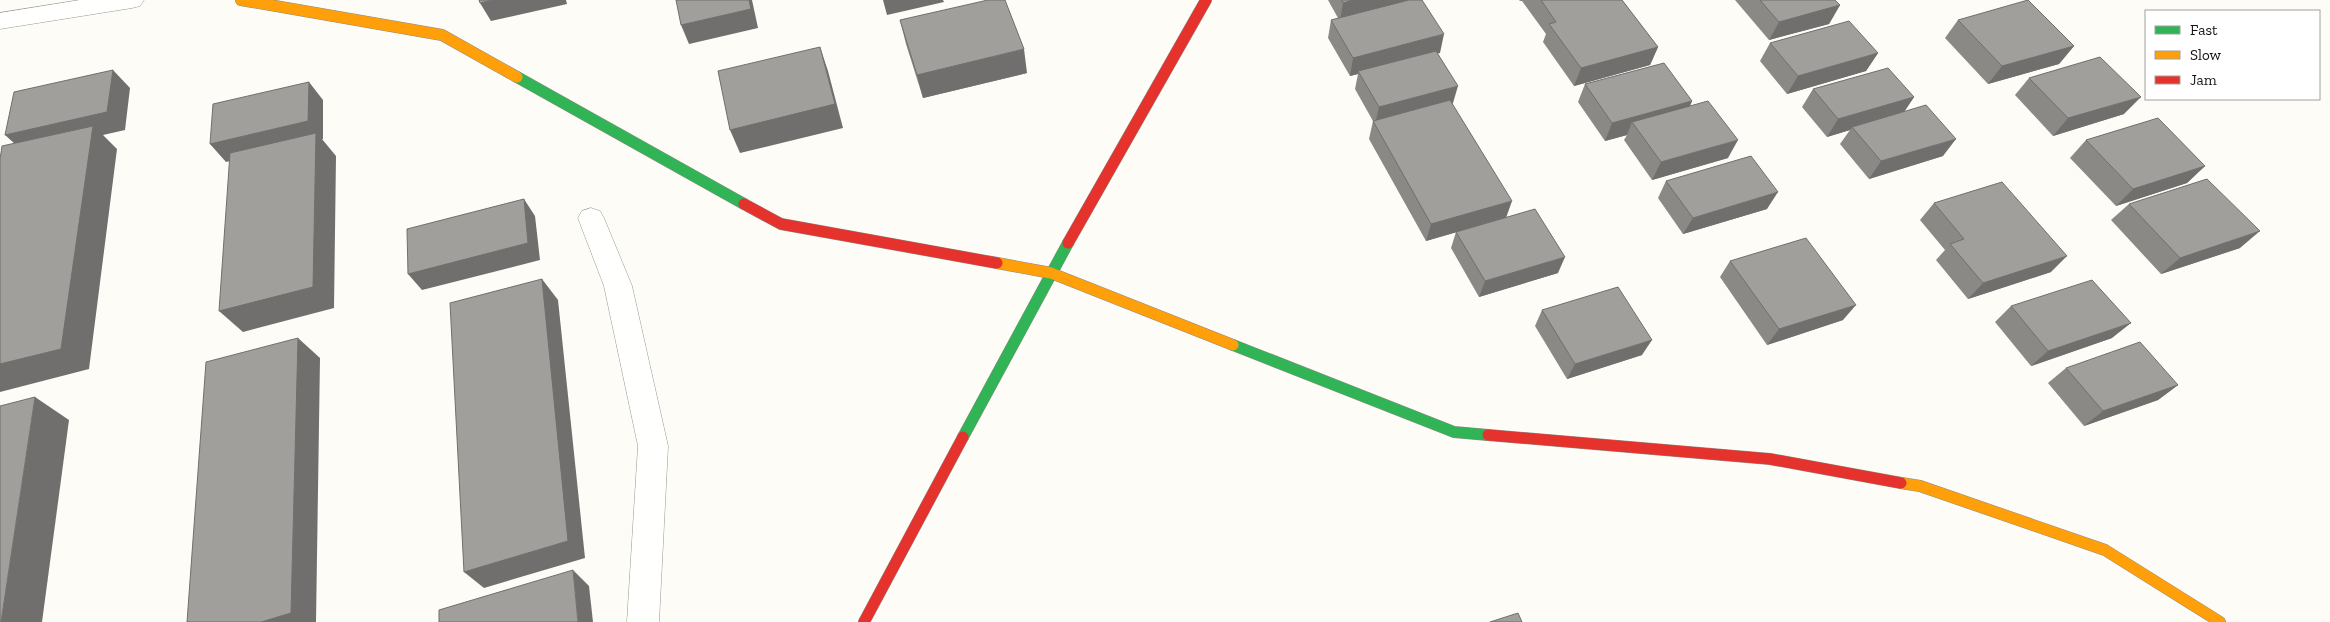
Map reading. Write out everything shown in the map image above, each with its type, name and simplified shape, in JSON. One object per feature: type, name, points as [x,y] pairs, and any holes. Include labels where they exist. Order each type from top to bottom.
[{"type":"street","points":[[0,21],[132,0]]},
{"type":"street","points":[[241,0],[442,35],[781,224],[1051,273],[1454,432],[1770,459],[1920,486],[2105,550],[2220,622]]},
{"type":"street","points":[[864,622],[1051,273],[1206,0]]},
{"type":"street","points":[[591,218],[618,286],[653,446],[643,622]]},
{"type":"building","points":[[479,0],[492,0],[480,3]]},
{"type":"building","points":[[676,0],[749,0],[751,9],[681,25]]},
{"type":"building","points":[[988,0],[1005,0],[1024,49],[917,75],[900,20]]},
{"type":"building","points":[[1342,0],[1353,0],[1343,3]]},
{"type":"building","points":[[1409,0],[1422,0],[1444,34],[1353,58],[1331,20]]},
{"type":"building","points":[[1541,0],[1622,0],[1658,47],[1581,68],[1549,24],[1556,22]]},
{"type":"building","points":[[1760,0],[1835,0],[1840,5],[1779,22]]},
{"type":"building","points":[[2028,0],[2074,46],[2002,66],[1958,20]]},
{"type":"building","points":[[1849,21],[1878,53],[1798,76],[1770,43]]},
{"type":"building","points":[[820,47],[835,104],[730,130],[718,71]]},
{"type":"building","points":[[1436,51],[1458,86],[1379,107],[1358,71]]},
{"type":"building","points":[[2100,57],[2141,97],[2068,118],[2029,78]]},
{"type":"building","points":[[1664,63],[1692,101],[1612,123],[1585,84]]},
{"type":"building","points":[[1888,68],[1914,97],[1838,119],[1813,89]]},
{"type":"building","points":[[113,70],[107,112],[5,135],[14,92]]},
{"type":"building","points":[[309,82],[308,121],[210,144],[213,104]]},
{"type":"building","points":[[1450,100],[1512,201],[1431,224],[1373,121]]},
{"type":"building","points":[[1708,101],[1738,140],[1661,162],[1632,122]]},
{"type":"building","points":[[1926,105],[1956,139],[1881,161],[1852,127]]},
{"type":"building","points":[[2158,118],[2205,166],[2133,189],[2086,140]]},
{"type":"building","points":[[93,126],[61,349],[0,364],[0,159],[2,146]]},
{"type":"building","points":[[316,133],[313,287],[219,311],[230,153]]},
{"type":"building","points":[[1751,156],[1778,192],[1693,218],[1666,181]]},
{"type":"building","points":[[2207,179],[2260,231],[2180,258],[2129,204]]},
{"type":"building","points":[[2002,182],[2067,256],[1983,283],[1950,244],[1964,239],[1934,203]]},
{"type":"building","points":[[524,199],[528,243],[408,274],[407,229]]},
{"type":"building","points":[[1535,209],[1565,257],[1485,281],[1456,232]]},
{"type":"building","points":[[1806,238],[1856,305],[1779,329],[1730,261]]},
{"type":"building","points":[[542,279],[568,541],[464,572],[450,303]]},
{"type":"building","points":[[2092,280],[2131,323],[2048,351],[2011,306]]},
{"type":"building","points":[[1618,287],[1652,340],[1575,364],[1542,310]]},
{"type":"building","points":[[298,338],[291,613],[261,622],[187,622],[206,362]]},
{"type":"building","points":[[2140,342],[2178,385],[2103,411],[2066,368]]},
{"type":"building","points":[[35,397],[1,622],[0,622],[0,406]]},
{"type":"building","points":[[573,570],[578,622],[439,622],[439,610]]},
{"type":"building","points":[[1518,613],[1522,622],[1490,622]]},
{"type":"traffic: fast","points":[[517,77],[744,204]]},
{"type":"traffic: fast","points":[[963,437],[1068,243]]},
{"type":"traffic: fast","points":[[1233,345],[1454,432],[1488,435]]},
{"type":"traffic: slow","points":[[241,0],[442,35],[517,77]]},
{"type":"traffic: slow","points":[[997,263],[1051,273],[1233,345]]},
{"type":"traffic: slow","points":[[1901,483],[1920,486],[2105,550],[2220,622]]},
{"type":"traffic: jam","points":[[1068,243],[1206,0]]},
{"type":"traffic: jam","points":[[744,204],[781,224],[997,263]]},
{"type":"traffic: jam","points":[[1488,435],[1770,459],[1901,483]]},
{"type":"traffic: jam","points":[[864,622],[963,437]]}]
